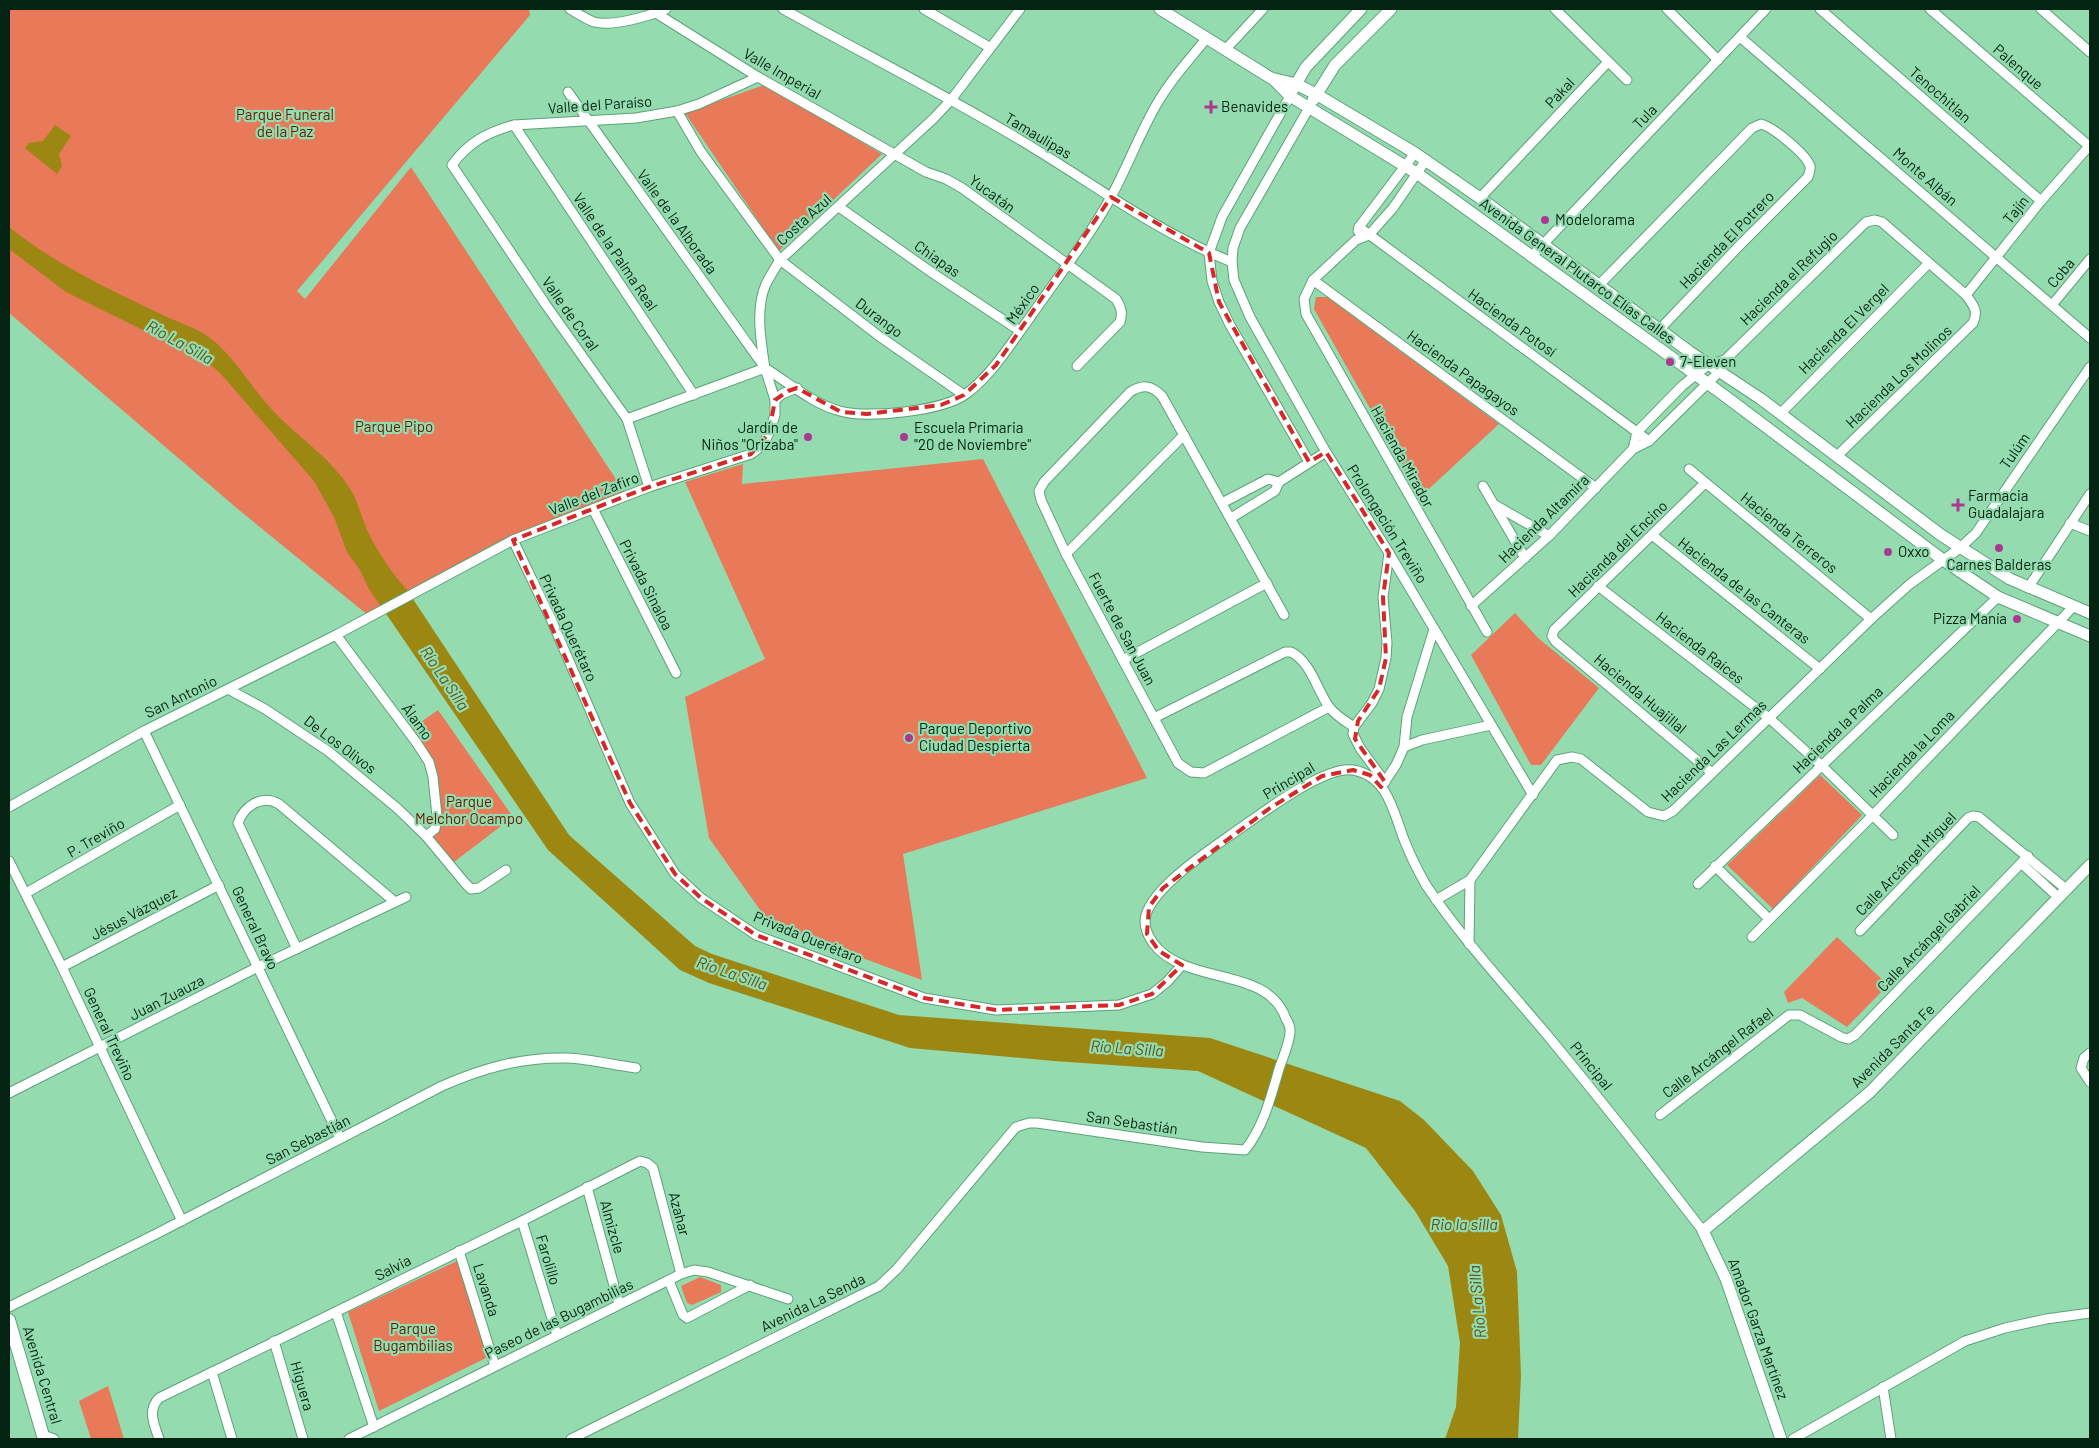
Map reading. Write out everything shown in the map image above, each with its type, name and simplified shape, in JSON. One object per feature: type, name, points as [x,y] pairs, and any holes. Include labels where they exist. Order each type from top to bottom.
[{"type":"main road","name":"Avenida Central","points":[[9,1320],[47,1438]]},
{"type":"street","points":[[570,9],[593,21],[606,23],[656,13],[666,9]]},
{"type":"street","name":"Tamaulipas","points":[[783,9],[1022,140],[1110,198]]},
{"type":"street","points":[[924,9],[989,48]]},
{"type":"street","name":"Costa Azul","points":[[765,368],[762,349],[761,307],[765,285],[780,260],[896,155],[950,100],[1020,9]]},
{"type":"street","name":"Avenida General Plutarco Elías Calles","points":[[1160,9],[1272,78],[1290,96],[1308,108],[1418,174],[1695,375],[1943,560],[1998,597],[2090,636]]},
{"type":"street","points":[[1225,50],[1263,9]]},
{"type":"street","points":[[1309,462],[1230,326],[1212,281],[1210,253],[1222,217],[1306,67],[1361,9]]},
{"type":"street","points":[[1308,108],[1335,65],[1391,9]]},
{"type":"street","points":[[1555,9],[1627,80]]},
{"type":"street","points":[[1668,9],[1718,60]]},
{"type":"street","name":"Tula","points":[[1531,257],[1766,9]]},
{"type":"street","name":"Tenochitlan","points":[[1820,9],[2041,201]]},
{"type":"street","name":"Palenque","points":[[1930,9],[2090,146]]},
{"type":"street","points":[[2041,9],[2090,52]]},
{"type":"street","name":"Valle Imperial","points":[[656,13],[758,78],[896,155]]},
{"type":"street","name":"Monte Albán","points":[[1740,37],[2090,338]]},
{"type":"street","name":"México","points":[[765,368],[819,403],[841,412],[888,413],[941,405],[964,396],[996,365],[1068,263],[1110,198],[1158,101],[1206,39]]},
{"type":"street","name":"Pakal","points":[[1480,198],[1608,62]]},
{"type":"street","name":"Valle del Paraíso","points":[[452,166],[467,148],[494,130],[514,125],[636,118],[676,111],[699,104],[758,78]]},
{"type":"street","name":"Avenida General Plutarco Elías Calles","points":[[1272,78],[1296,84],[1316,94],[1426,160],[1709,364],[1761,398],[1960,548],[2010,579],[2090,613]]},
{"type":"street","name":"Valle de la Alborada","points":[[568,92],[765,368]]},
{"type":"street","name":"Prolongación Treviño","points":[[1308,108],[1240,228],[1233,248],[1234,280],[1250,317],[1326,452],[1389,553],[1532,795]]},
{"type":"street","name":"Durango","points":[[676,111],[707,160],[780,260],[879,336],[964,396]]},
{"type":"street","name":"Hacienda El Potrero","points":[[1599,285],[1752,128],[1761,124],[1771,127],[1807,160],[1811,168],[1808,177],[1660,329]]},
{"type":"street","name":"Valle de la Palma Real","points":[[514,125],[694,395]]},
{"type":"street","name":"Tajín","points":[[1966,295],[2041,201],[2090,146]]},
{"type":"street","points":[[1356,240],[1359,227],[1415,153]]},
{"type":"street","name":"Yucatán","points":[[896,155],[926,172],[946,179],[962,188],[1116,299],[1121,307],[1122,316],[1120,322],[1077,366]]},
{"type":"street","points":[[1313,280],[1356,240],[1369,236],[1418,174],[1426,160]]},
{"type":"street","name":"Valle de Coral","points":[[452,166],[627,420],[649,487]]},
{"type":"street","points":[[1110,198],[1210,253],[1232,262]]},
{"type":"street","name":"Chiapas","points":[[839,207],[934,274],[1020,331]]},
{"type":"street","name":"Hacienda el Refugio","points":[[1720,371],[1725,360],[1866,222],[1875,220],[1882,222],[1929,264]]},
{"type":"street","name":"Hacienda Potosí","points":[[1359,227],[1649,441]]},
{"type":"street","name":"Coba","points":[[2052,305],[2090,259]]},
{"type":"street","points":[[1929,264],[1966,295]]},
{"type":"street","name":"Hacienda El Vergel","points":[[1780,414],[1929,264]]},
{"type":"street","name":"Hacienda Mirador","points":[[1313,280],[1306,292],[1304,306],[1306,314],[1486,632]]},
{"type":"street","name":"Hacienda Papagayos","points":[[1313,280],[1596,488]]},
{"type":"street","name":"Hacienda Los Molinos","points":[[1837,456],[1973,323],[1977,315],[1975,308],[1966,295]]},
{"type":"street","points":[[1633,449],[1637,432],[1695,375],[1709,364],[1725,360]]},
{"type":"street","name":"Tulúm","points":[[1943,560],[1960,548],[1984,521],[2090,367]]},
{"type":"street","points":[[627,420],[765,368]]},
{"type":"street","name":"Valle del Zafiro","points":[[368,616],[513,540],[649,487],[751,454],[762,446],[770,433],[775,415],[775,400],[765,368]]},
{"type":"street","name":"Hacienda Altamira","points":[[1471,606],[1550,536],[1633,449],[1649,441],[1720,371]]},
{"type":"street","name":"Fuerte de San Juan","points":[[1184,435],[1162,396],[1149,386],[1140,386],[1130,392],[1044,482],[1040,490],[1040,500],[1066,554],[1178,763],[1191,772],[1204,773],[1329,707]]},
{"type":"street","points":[[775,400],[782,394],[797,388]]},
{"type":"street","points":[[1749,415],[1761,398]]},
{"type":"street","points":[[1066,554],[1184,435],[1284,614]]},
{"type":"street","points":[[1230,518],[1275,491],[1279,482],[1326,452]]},
{"type":"street","name":"Hacienda Terreros","points":[[1689,469],[1871,618]]},
{"type":"street","points":[[1222,503],[1268,479],[1279,482]]},
{"type":"street","name":"Hacienda del Encino","points":[[1552,636],[1554,630],[1598,586],[1705,483]]},
{"type":"street","points":[[1483,486],[1525,558]]},
{"type":"street","points":[[2028,588],[2090,494]]},
{"type":"street","points":[[1494,504],[1550,536]]},
{"type":"street","name":"Privada Sinaloa","points":[[593,509],[676,673]]},
{"type":"street","points":[[2070,523],[2090,531]]},
{"type":"street","name":"Hacienda de las Canteras","points":[[1652,535],[1820,668]]},
{"type":"street","name":"Privada Querétaro","points":[[513,540],[551,620],[630,803],[675,874],[701,898],[756,935],[924,998],[996,1010],[1119,1005],[1152,994],[1167,982],[1182,965]]},
{"type":"street","points":[[1389,553],[1383,597],[1387,643],[1386,658],[1379,689],[1372,703],[1354,727],[1355,739],[1383,784],[1396,765],[1404,747],[1407,717],[1434,629]]},
{"type":"street","name":"Hacienda Las Lermas","points":[[1436,900],[1470,880],[1557,760],[1572,757],[1581,759],[1648,812],[1664,816],[1672,811],[1871,618],[1910,584],[1943,560]]},
{"type":"street","points":[[1123,660],[1267,583]]},
{"type":"street","name":"Hacienda Raíces","points":[[1598,586],[1769,718],[1821,765],[1892,835]]},
{"type":"street","name":"Hacienda la Palma","points":[[1698,884],[1998,597]]},
{"type":"street","name":"Hacienda la Loma","points":[[1752,937],[2074,607]]},
{"type":"street","name":"San Antonio","points":[[9,807],[144,731],[336,635],[368,616]]},
{"type":"street","name":"Álamo","points":[[336,635],[416,742],[428,762],[433,777],[437,816],[435,829],[426,836]]},
{"type":"street","name":"Hacienda Huajillal","points":[[1552,636],[1555,641],[1711,772]]},
{"type":"street","points":[[1154,718],[1285,652],[1291,652],[1303,661],[1329,707],[1354,727]]},
{"type":"street","name":"De Los Olivos","points":[[228,689],[265,709],[328,750],[397,808],[426,836],[471,889],[479,888],[506,870]]},
{"type":"street","points":[[1404,747],[1422,740],[1491,725]]},
{"type":"street","name":"General Bravo","points":[[144,731],[340,1138]]},
{"type":"street","name":"Principal","points":[[1245,1150],[1251,1143],[1269,1104],[1290,1030],[1283,1009],[1265,992],[1246,983],[1182,965],[1159,951],[1147,934],[1145,919],[1149,907],[1163,888],[1218,844],[1262,813],[1322,776],[1339,770],[1354,770],[1370,775],[1383,784],[1392,803],[1404,840],[1419,873],[1436,900],[1469,944],[1582,1076],[1703,1231]]},
{"type":"street","points":[[297,949],[238,823],[246,809],[264,799],[279,804],[395,902]]},
{"type":"street","name":"P. Treviño","points":[[26,893],[102,852],[180,805]]},
{"type":"street","name":"Calle Arcángel Miguel","points":[[1860,931],[1968,818],[1973,816],[1979,817],[2062,893]]},
{"type":"street","name":"Calle Arcángel Gabriel","points":[[1795,1014],[1841,1037],[1848,1038],[1855,1035],[2025,860]]},
{"type":"street","name":"General Treviño","points":[[9,861],[101,1047],[182,1220]]},
{"type":"street","name":"Avenida Santa Fe","points":[[1703,1231],[1870,1092],[2090,865]]},
{"type":"street","points":[[1715,866],[1769,919]]},
{"type":"street","points":[[1469,944],[1470,880]]},
{"type":"street","name":"Jésus Vázquez","points":[[62,967],[219,886]]},
{"type":"street","name":"Juan Zuauza","points":[[9,1093],[258,967],[406,897]]},
{"type":"street","name":"Calle Arcángel Rafael","points":[[1660,1116],[1790,1015],[1795,1014]]},
{"type":"street","points":[[2090,1053],[2084,1058],[2081,1068],[2090,1082]]},
{"type":"street","name":"San Sebastián","points":[[9,1307],[442,1086],[492,1066],[568,1058],[636,1068]]},
{"type":"street","name":"San Sebastián","points":[[1016,1127],[1037,1123],[1202,1147],[1245,1150]]},
{"type":"street","name":"Avenida La Senda","points":[[571,1439],[879,1286],[897,1269],[1016,1127]]},
{"type":"street","name":"Salvia","points":[[158,1439],[152,1414],[153,1404],[159,1398],[459,1250],[522,1221],[640,1161],[647,1162]]},
{"type":"street","name":"Azahar","points":[[647,1162],[653,1168],[681,1274]]},
{"type":"street","name":"Almizcle","points":[[587,1187],[619,1304]]},
{"type":"street","name":"Farolillo","points":[[522,1221],[557,1335]]},
{"type":"street","name":"Amador Garza Martínez","points":[[1703,1231],[1726,1278],[1781,1439]]},
{"type":"street","name":"Lavanda","points":[[459,1250],[496,1366]]},
{"type":"street","name":"Paseo de las Bugambilias","points":[[349,1439],[681,1274],[694,1270],[708,1272],[788,1298]]},
{"type":"street","points":[[669,1281],[683,1314],[687,1318],[750,1285]]},
{"type":"street","points":[[336,1312],[374,1427]]},
{"type":"street","points":[[1793,1439],[1965,1341],[2005,1328],[2046,1319],[2090,1314]]},
{"type":"street","name":"Higuera","points":[[274,1341],[303,1439]]},
{"type":"street","points":[[212,1372],[232,1439]]},
{"type":"street","points":[[1883,1387],[1891,1439]]},
{"type":"highlighted area","points":[[1111,197],[1209,253],[1219,302],[1309,462],[1326,452],[1389,553],[1383,597],[1386,658],[1379,689],[1358,721],[1355,739],[1385,782],[1381,787],[1370,775],[1353,770],[1322,776],[1270,808],[1163,888],[1149,907],[1147,934],[1159,951],[1182,965],[1152,994],[1119,1005],[996,1010],[924,998],[756,935],[701,898],[675,874],[630,803],[513,540],[649,487],[751,454],[769,433],[775,400],[788,391],[797,388],[841,412],[867,414],[941,405],[964,395],[996,365]]},
{"type":"green space","name":"Parque Pipo","points":[[9,9],[529,9],[530,15],[297,291],[305,299],[411,167],[627,496],[499,547],[369,616],[239,510],[9,313]]},
{"type":"green space","points":[[764,85],[882,154],[779,251],[685,113]]},
{"type":"green space","points":[[1316,297],[1327,297],[1499,424],[1420,497],[1314,309]]},
{"type":"green space","name":"Parque Deportivo Ciudad Despierta","points":[[983,459],[1147,778],[903,854],[922,980],[770,924],[709,838],[685,697],[765,659],[685,482],[743,464],[742,484]]},
{"type":"green space","points":[[1515,613],[1538,638],[1599,688],[1541,765],[1531,765],[1471,655]]},
{"type":"green space","name":"Parque Melchor Ocampo","points":[[438,710],[513,817],[450,865],[426,836],[435,829],[433,777],[408,731]]},
{"type":"green space","points":[[1820,775],[1862,815],[1773,909],[1727,865]]},
{"type":"green space","points":[[1837,937],[1888,985],[1847,1027],[1802,998],[1788,1003],[1784,992]]},
{"type":"green space","name":"Parque Bugambilias","points":[[457,1261],[490,1356],[379,1411],[348,1312]]},
{"type":"green space","points":[[700,1277],[721,1285],[721,1292],[692,1305],[687,1303],[681,1286]]},
{"type":"green space","points":[[108,1386],[124,1439],[91,1439],[79,1401]]},
{"type":"water","points":[[55,125],[71,136],[59,154],[62,166],[57,174],[25,148],[29,143],[43,141]]},
{"type":"water","points":[[9,227],[45,253],[83,276],[190,326],[223,349],[275,413],[326,459],[344,480],[352,492],[367,529],[381,556],[407,590],[569,835],[695,946],[712,954],[899,1015],[1210,1038],[1400,1101],[1424,1120],[1473,1171],[1501,1215],[1517,1272],[1521,1376],[1518,1439],[1445,1439],[1456,1407],[1460,1343],[1448,1266],[1415,1211],[1366,1148],[1198,1071],[910,1048],[709,983],[680,970],[548,850],[369,589],[360,570],[347,552],[334,517],[314,481],[220,373],[205,360],[179,344],[155,336],[66,292],[9,249]]},
{"type":"place","name":"Benavides","points":[[1211,107]]},
{"type":"place","name":"Modelorama","points":[[1545,220]]},
{"type":"place","name":"7-Eleven","points":[[1670,362]]},
{"type":"place","name":"Jardín de Niños \"Orizaba\"","points":[[808,437]]},
{"type":"place","name":"Escuela Primaria \"20 de Noviembre\"","points":[[904,437]]},
{"type":"place","name":"Farmacia Guadalajara","points":[[1958,505]]},
{"type":"place","name":"Carnes Balderas","points":[[1999,548]]},
{"type":"place","name":"Oxxo","points":[[1888,552]]},
{"type":"place","name":"Pizza Manía","points":[[2017,619]]},
{"type":"place","name":"Parque Deportivo Ciudad Despierta","points":[[909,738]]},
{"type":"park label","name":"Parque Funeral de la Paz","points":[[285,124]]},
{"type":"water label","name":"Río La Silla","points":[[180,342]]},
{"type":"water label","name":"Río La Silla","points":[[445,678]]},
{"type":"water label","name":"Río La Silla","points":[[732,973]]},
{"type":"water label","name":"Río La Silla","points":[[1127,1048]]},
{"type":"water label","name":"Rio la silla","points":[[1464,1224]]},
{"type":"water label","name":"Río La Silla","points":[[1477,1302]]}]
